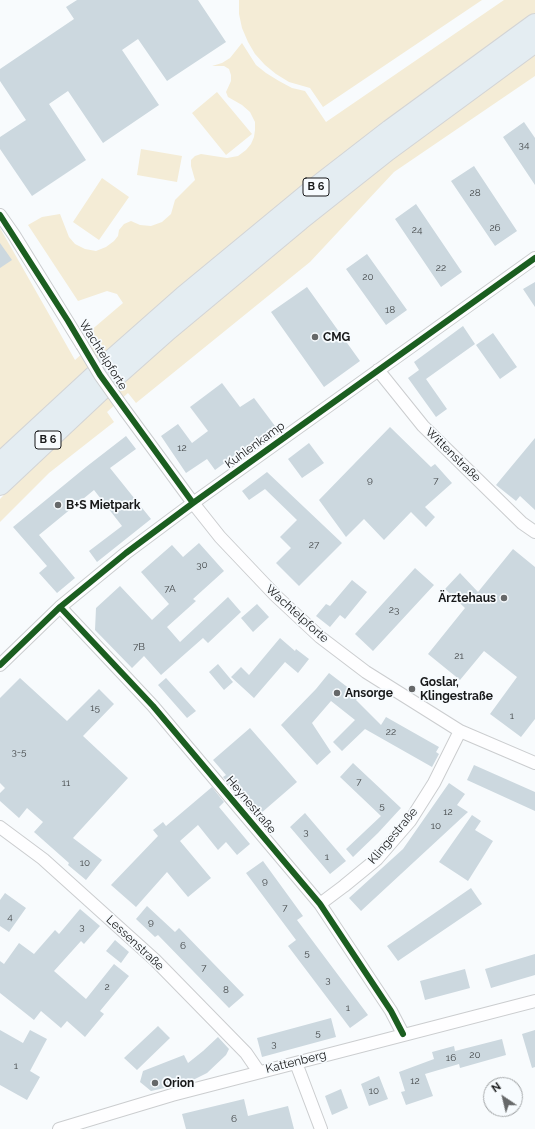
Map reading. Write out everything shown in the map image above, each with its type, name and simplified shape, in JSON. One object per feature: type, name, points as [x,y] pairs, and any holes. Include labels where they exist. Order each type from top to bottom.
[{"type":"highway","name":"B 6","points":[[0,463],[107,364],[184,296],[304,197],[390,130],[535,24]]},
{"type":"highway","name":"B 6","points":[[0,485],[121,372],[180,320],[300,220],[387,151],[535,42]]},
{"type":"street","name":"Wachtelpforte","points":[[0,215],[56,301],[100,375],[124,410],[193,503],[242,562],[296,616],[320,637],[366,672],[460,731],[535,763]]},
{"type":"street","name":"Kuhlenkamp","points":[[0,665],[60,607],[126,553],[193,503],[535,258]]},
{"type":"street","name":"Wittenstraße","points":[[378,370],[423,426],[522,523],[535,532]]},
{"type":"street","name":"Heynestraße","points":[[60,607],[153,706],[320,904],[392,1011],[403,1034]]},
{"type":"street","name":"Klingestraße","points":[[320,904],[377,859],[410,820],[434,783],[460,731]]},
{"type":"street","name":"Lessenstraße","points":[[0,827],[43,859],[155,960],[246,1053],[259,1072]]},
{"type":"street","name":"Kattenberg","points":[[58,1129],[172,1095],[535,1000]]},
{"type":"street","points":[[296,1063],[321,1129]]},
{"type":"shaded area","points":[[239,0],[482,0],[323,107],[310,88],[289,82],[276,74],[255,54],[242,28],[239,14]]},
{"type":"shaded area","points":[[504,0],[535,0],[535,17],[387,120],[201,271],[81,374],[0,451],[0,228],[75,360],[94,343],[89,332],[123,303],[117,294],[107,291],[78,301],[28,225],[42,217],[60,214],[69,237],[75,244],[85,249],[96,251],[106,247],[114,241],[118,236],[119,230],[124,224],[131,221],[140,225],[151,226],[162,222],[171,214],[175,200],[195,180],[191,160],[195,156],[201,154],[227,158],[238,156],[246,150],[254,137],[255,122],[250,112],[242,105],[228,97],[226,92],[231,81],[229,69],[224,66],[212,66],[222,63],[230,58],[242,43],[256,65],[266,73],[292,88],[305,91],[326,122]]},
{"type":"shaded area","points":[[535,53],[535,76],[394,172],[310,262],[136,403],[128,393],[107,412],[114,422],[49,473],[0,522],[0,499],[46,451],[235,282],[399,149]]},
{"type":"shaded area","points":[[217,92],[252,134],[226,155],[192,113]]},
{"type":"shaded area","points":[[141,149],[182,156],[177,182],[137,175]]},
{"type":"shaded area","points":[[102,178],[129,197],[99,240],[73,222]]},
{"type":"building","points":[[77,0],[198,0],[226,42],[167,81],[138,39],[122,50],[159,105],[103,143],[68,91],[49,104],[86,160],[32,196],[0,149],[0,137],[26,120],[0,81],[0,69],[74,19],[66,7]]},
{"type":"building","points":[[524,122],[535,138],[535,185],[503,137]]},
{"type":"building","points":[[474,166],[517,231],[495,246],[451,181]]},
{"type":"building","points":[[416,204],[462,272],[441,287],[395,219]]},
{"type":"building","points":[[0,243],[12,260],[0,268]]},
{"type":"building","points":[[367,254],[407,310],[386,325],[346,269]]},
{"type":"building","points":[[535,282],[535,307],[523,289]]},
{"type":"building","name":"CMG","points":[[307,287],[360,361],[324,387],[271,312]]},
{"type":"building","points":[[463,326],[475,344],[426,379],[447,409],[436,417],[408,378],[419,370],[414,362]]},
{"type":"building","points":[[493,333],[517,367],[500,379],[476,345]]},
{"type":"building","points":[[222,383],[240,407],[254,398],[275,426],[215,470],[207,459],[186,473],[161,436],[178,424],[192,443],[208,431],[190,407]]},
{"type":"building","points":[[390,427],[431,467],[435,464],[452,483],[425,507],[435,517],[426,527],[411,512],[384,540],[364,519],[346,537],[319,500]]},
{"type":"building","name":"B+S Mietpark","points":[[126,436],[136,449],[110,468],[151,519],[97,562],[89,551],[122,526],[94,490],[39,535],[75,578],[57,593],[39,573],[47,566],[13,527]]},
{"type":"building","points":[[535,438],[535,510],[520,496],[516,501],[496,485]]},
{"type":"building","points":[[309,443],[324,463],[302,478],[288,459]]},
{"type":"building","points":[[267,472],[342,543],[299,586],[276,563],[291,548],[280,537],[297,520],[265,489],[249,500],[242,491]]},
{"type":"building","points":[[199,543],[224,571],[193,599],[196,601],[167,627],[180,642],[228,597],[241,612],[208,643],[203,638],[161,675],[144,656],[132,668],[95,630],[96,608],[120,586],[152,620],[169,604],[141,572],[172,545],[183,557]]},
{"type":"building","name":"Ärztehaus","points":[[513,549],[535,567],[535,719],[521,737],[490,714],[517,677],[484,651],[460,680],[428,654],[465,608],[445,589],[460,573],[478,592]]},
{"type":"building","points":[[415,568],[434,585],[373,651],[355,634]]},
{"type":"building","points":[[352,580],[367,592],[345,619],[340,615],[330,627],[316,616],[326,604],[330,606]]},
{"type":"building","points":[[257,604],[269,617],[253,632],[241,618]]},
{"type":"building","points":[[280,638],[295,651],[296,649],[309,659],[298,673],[285,662],[254,698],[231,677],[241,667],[249,675]]},
{"type":"building","points":[[218,664],[233,682],[224,690],[209,672]]},
{"type":"building","points":[[329,673],[359,696],[356,700],[381,725],[386,717],[439,747],[436,752],[439,754],[432,767],[365,729],[342,751],[333,742],[355,720],[331,701],[312,723],[331,752],[317,765],[281,725],[316,689]]},
{"type":"building","points":[[20,678],[67,721],[99,689],[114,704],[83,736],[128,778],[73,838],[102,860],[86,880],[34,832],[43,822],[27,808],[19,818],[0,801],[0,793],[5,788],[0,783],[0,698]]},
{"type":"building","points":[[166,678],[196,711],[187,718],[158,685]]},
{"type":"building","points":[[250,728],[297,782],[260,814],[239,790],[236,793],[223,777],[226,775],[213,760]]},
{"type":"building","points":[[353,763],[401,808],[353,857],[346,849],[381,816],[340,777]]},
{"type":"building","points":[[474,765],[535,792],[535,811],[467,780]]},
{"type":"building","points":[[449,783],[465,794],[457,805],[468,812],[361,911],[349,898],[403,849]]},
{"type":"building","points":[[212,787],[224,802],[219,807],[250,844],[237,855],[226,842],[218,850],[198,825],[180,841],[211,878],[188,897],[167,872],[136,907],[111,885],[158,836],[153,830],[163,822],[166,826]]},
{"type":"building","points":[[305,813],[346,861],[330,874],[290,827]]},
{"type":"building","points":[[472,815],[481,821],[475,830],[493,841],[468,881],[439,862]]},
{"type":"building","points":[[263,861],[303,916],[297,920],[368,1015],[350,1028],[288,946],[296,940],[246,873]]},
{"type":"building","points":[[471,888],[482,904],[398,961],[387,946]]},
{"type":"building","points":[[5,893],[26,908],[9,932],[0,926],[0,900]]},
{"type":"building","points":[[147,906],[175,932],[179,928],[244,995],[229,1008],[158,935],[155,937],[136,919]]},
{"type":"building","points":[[80,909],[100,926],[84,944],[81,941],[54,971],[86,999],[114,964],[129,976],[100,1011],[104,1014],[85,1037],[67,1021],[61,1028],[41,1011],[34,1020],[0,993],[0,961],[4,964],[19,943],[34,954],[55,930],[59,934]]},
{"type":"building","points":[[115,940],[129,952],[121,963],[106,951]]},
{"type":"building","points":[[535,954],[535,975],[491,988],[485,969]]},
{"type":"building","points":[[465,969],[470,988],[425,1000],[420,981]]},
{"type":"building","points":[[331,1018],[336,1037],[262,1057],[257,1038]]},
{"type":"building","points":[[158,1026],[170,1038],[137,1070],[124,1058]]},
{"type":"building","points":[[0,1030],[23,1043],[30,1030],[47,1039],[30,1071],[40,1077],[27,1100],[0,1085]]},
{"type":"building","points":[[535,1030],[535,1067],[532,1068],[522,1034]]},
{"type":"building","points":[[218,1037],[229,1049],[226,1055],[207,1073],[187,1083],[151,1091],[140,1082],[143,1071],[184,1055],[188,1063]]},
{"type":"building","points":[[502,1039],[506,1055],[460,1068],[459,1064],[425,1074],[433,1096],[406,1105],[401,1092],[405,1091],[399,1072],[434,1059],[432,1052],[454,1046],[455,1051]]},
{"type":"building","points":[[379,1076],[388,1099],[369,1106],[361,1084]]},
{"type":"building","points":[[341,1089],[348,1108],[332,1115],[325,1096]]},
{"type":"building","points":[[244,1099],[248,1116],[288,1106],[294,1129],[186,1129],[182,1114]]},
{"type":"cycle path","points":[[0,215],[68,321],[100,375],[193,503]]},
{"type":"cycle path","points":[[0,665],[60,607],[126,553],[193,503],[535,258]]},
{"type":"cycle path","points":[[60,607],[153,706],[320,904],[391,1011],[403,1034]]},
{"type":"place","name":"CMG","points":[[315,337]]},
{"type":"place","name":"B+S Mietpark","points":[[58,505]]},
{"type":"place","name":"Ärztehaus","points":[[504,598]]},
{"type":"place","name":"Goslar, Klingestraße","points":[[412,689]]},
{"type":"place","name":"Ansorge","points":[[337,693]]},
{"type":"place","name":"Orion","points":[[155,1083]]}]
